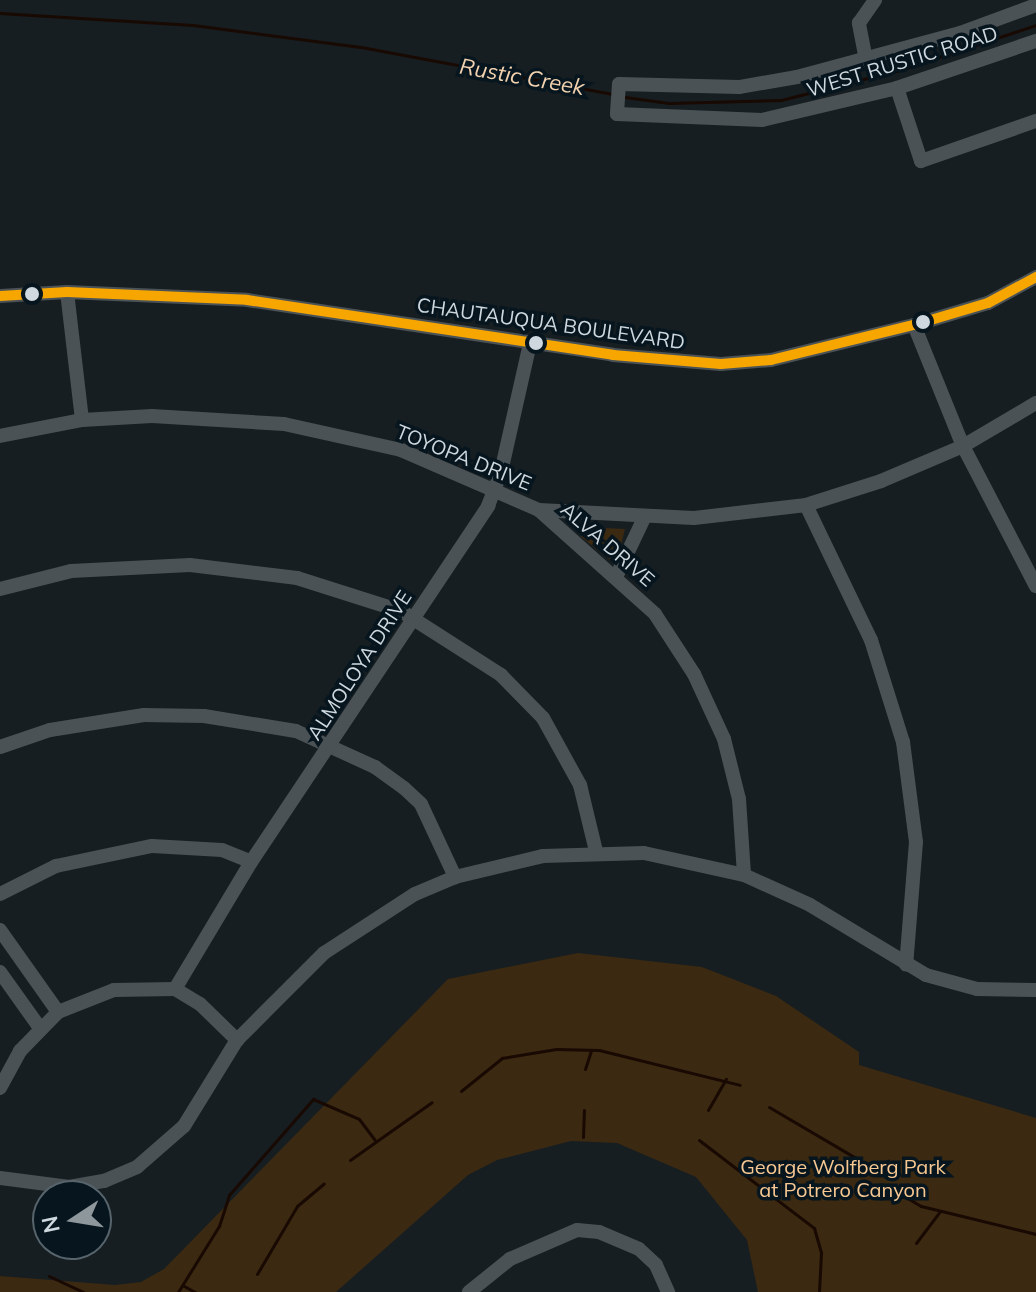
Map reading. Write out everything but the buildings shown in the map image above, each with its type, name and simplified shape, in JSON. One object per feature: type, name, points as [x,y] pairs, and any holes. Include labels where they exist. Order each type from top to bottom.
[{"type":"street","points":[[875,0],[859,23],[866,60],[1036,5]]},
{"type":"street","name":"WEST RUSTIC ROAD","points":[[866,60],[739,87],[618,93],[617,114],[762,120],[897,88],[1036,41]]},
{"type":"street","points":[[897,88],[921,161],[1036,121]]},
{"type":"street","name":"CHAUTAUQUA BOULEVARD","points":[[0,296],[67,292],[247,300],[530,343],[721,364],[771,360],[914,325],[988,303],[1036,277]]},
{"type":"street","points":[[67,292],[82,420]]},
{"type":"street","points":[[914,325],[963,446],[1036,586]]},
{"type":"street","name":"ALMOLOYA DRIVE","points":[[175,989],[251,862],[496,489],[530,343]]},
{"type":"street","name":"TOYOPA DRIVE","points":[[0,436],[82,420],[217,417],[340,433],[401,450],[539,510],[694,518],[806,505],[963,446],[1036,403]]},
{"type":"street","points":[[806,505],[871,640],[903,742],[916,842],[906,965]]},
{"type":"street","name":"ALVA DRIVE","points":[[539,510],[617,575],[663,626],[694,674],[724,739],[739,799],[744,875]]},
{"type":"street","points":[[617,575],[645,516]]},
{"type":"street","points":[[0,589],[71,571],[190,565],[297,578],[414,618],[501,675],[543,718],[580,785],[596,851]]},
{"type":"street","points":[[0,747],[50,730],[144,715],[254,723],[330,745],[375,767],[421,804],[455,877]]},
{"type":"street","points":[[0,894],[56,866],[152,846],[222,850],[251,862]]},
{"type":"street","points":[[0,1178],[69,1187],[104,1181],[137,1167],[184,1126],[237,1040],[324,953],[363,923],[455,877],[543,856],[596,851],[692,860],[744,875],[810,905],[906,965],[977,989],[1036,990]]},
{"type":"street","points":[[0,930],[58,1012]]},
{"type":"street","points":[[0,972],[40,1028]]},
{"type":"street","points":[[0,1088],[40,1028],[58,1012],[114,990],[175,989],[200,1004],[237,1040]]},
{"type":"street","points":[[469,1292],[510,1259],[577,1230],[599,1232],[639,1249],[656,1265],[668,1292]]},
{"type":"green space","points":[[581,527],[625,529],[618,557],[612,561],[581,537]]},
{"type":"green space","name":"George Wolfberg Park at Potrero Canyon","points":[[578,953],[702,967],[776,996],[859,1052],[859,1065],[1036,1118],[1036,1292],[758,1292],[747,1240],[696,1177],[617,1143],[571,1141],[497,1160],[468,1175],[336,1292],[0,1292],[0,1276],[115,1285],[141,1282],[164,1269],[448,979]]},
{"type":"waterway","name":"Rustic Creek","points":[[0,13],[193,25],[361,47],[613,94]]},
{"type":"waterway","name":"Rustic Creek","points":[[625,97],[669,103],[781,100],[896,71],[1036,25]]},
{"type":"waterway","points":[[461,1091],[502,1058],[556,1049],[599,1050],[740,1085]]},
{"type":"waterway","points":[[585,1069],[591,1050]]},
{"type":"waterway","points":[[708,1110],[726,1079]]},
{"type":"waterway","points":[[178,1292],[219,1226],[229,1195],[313,1099],[359,1119],[375,1140]]},
{"type":"waterway","points":[[350,1160],[432,1102]]},
{"type":"waterway","points":[[769,1107],[856,1158]]},
{"type":"waterway","points":[[583,1137],[584,1110]]},
{"type":"waterway","points":[[699,1140],[814,1228],[821,1253],[819,1292]]},
{"type":"waterway","points":[[257,1274],[297,1206],[324,1183]]},
{"type":"waterway","points":[[889,1187],[921,1206],[1036,1234]]},
{"type":"waterway","points":[[916,1243],[940,1211]]},
{"type":"waterway","points":[[49,1276],[84,1292]]},
{"type":"waterway","points":[[184,1286],[195,1292]]},
{"type":"transit line","points":[[0,296],[67,292],[247,300],[613,355],[721,364],[771,360],[914,325],[988,303],[1036,277]]}]
